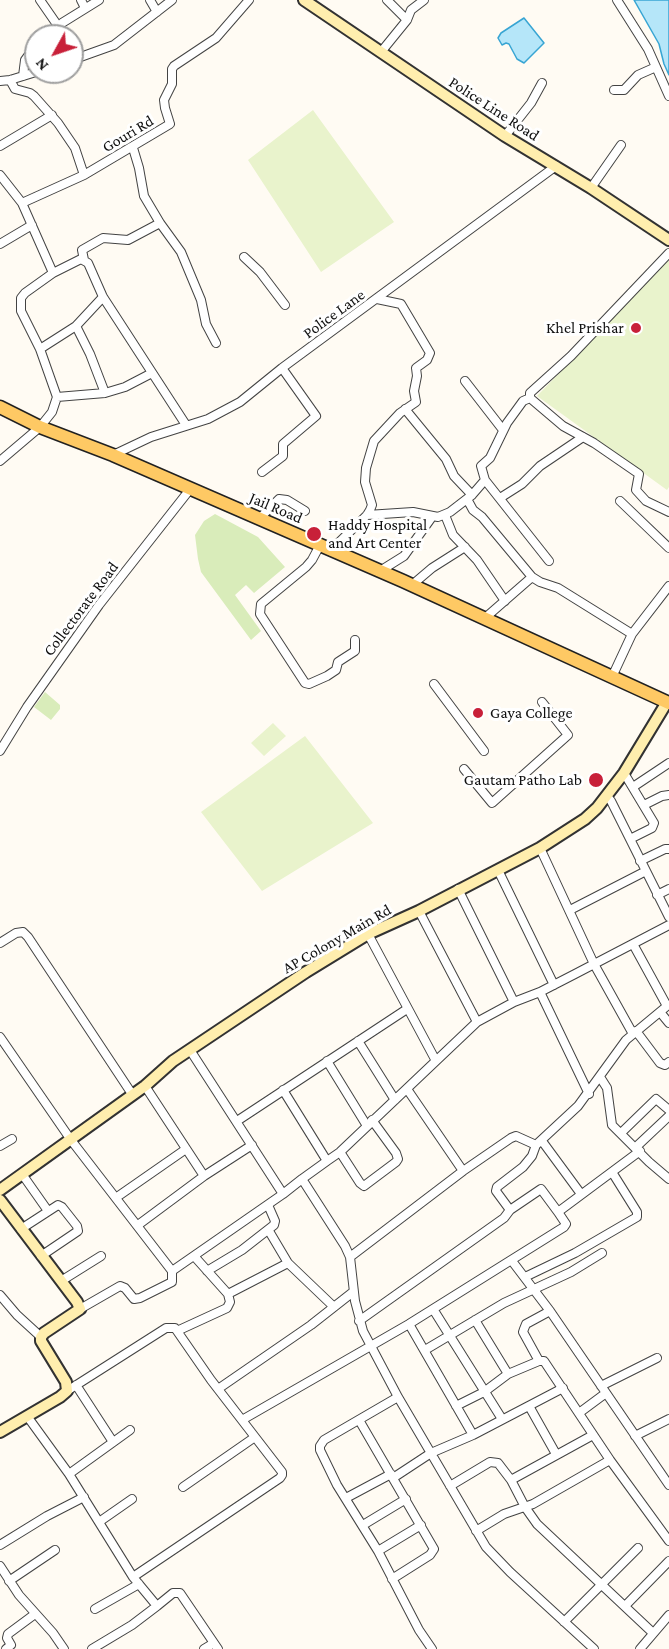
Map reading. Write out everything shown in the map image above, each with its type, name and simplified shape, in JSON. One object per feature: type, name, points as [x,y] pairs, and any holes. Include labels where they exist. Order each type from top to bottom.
[{"type":"main road","name":"Jail Road","points":[[0,407],[40,427],[113,455],[412,585],[668,702]]},
{"type":"street","points":[[40,0],[57,24]]},
{"type":"street","points":[[81,0],[85,8]]},
{"type":"street","points":[[61,24],[99,0]]},
{"type":"street","points":[[150,0],[157,12]]},
{"type":"street","points":[[84,56],[114,45],[172,0]]},
{"type":"street","name":"Gouri Rd","points":[[22,203],[84,175],[170,124],[164,100],[172,84],[172,69],[216,38],[249,0]]},
{"type":"street","name":"Police Line Road","points":[[304,0],[505,136],[591,188],[669,240]]},
{"type":"street","points":[[387,0],[407,20]]},
{"type":"street","points":[[381,52],[407,20],[409,13],[424,0]]},
{"type":"street","points":[[616,0],[648,49],[669,96]]},
{"type":"street","points":[[0,81],[23,76],[24,68]]},
{"type":"street","points":[[614,90],[624,90],[638,75],[656,68]]},
{"type":"street","points":[[10,80],[15,90],[30,93],[52,115],[75,148],[84,175]]},
{"type":"street","points":[[505,136],[531,104],[543,82]]},
{"type":"street","points":[[0,146],[52,115]]},
{"type":"street","points":[[591,188],[621,146]]},
{"type":"street","points":[[133,148],[144,196],[181,252],[201,300],[206,324],[216,343]]},
{"type":"street","name":"Police Lane","points":[[113,455],[132,444],[208,419],[240,402],[282,368],[556,166]]},
{"type":"street","points":[[0,175],[22,203],[53,273]]},
{"type":"street","points":[[160,223],[128,240],[103,238],[82,250],[84,260],[88,263],[104,297],[186,425]]},
{"type":"street","points":[[0,244],[32,225]]},
{"type":"street","points":[[530,398],[530,393],[571,356],[669,253]]},
{"type":"street","points":[[244,257],[260,272],[285,305]]},
{"type":"street","points":[[0,461],[40,427],[51,412],[57,397],[40,349],[21,311],[20,304],[25,293],[53,273],[77,260],[84,260]]},
{"type":"street","points":[[40,349],[76,326],[104,297]]},
{"type":"street","points":[[355,640],[355,651],[338,662],[336,670],[309,684],[305,683],[260,614],[261,604],[306,567],[317,554],[367,515],[372,504],[367,491],[366,468],[374,441],[405,409],[416,402],[414,391],[416,368],[427,360],[430,353],[401,304],[377,299]]},
{"type":"street","points":[[76,326],[105,393]]},
{"type":"street","points":[[262,472],[283,456],[283,444],[316,416],[282,368]]},
{"type":"street","points":[[57,397],[105,393],[125,387],[152,373]]},
{"type":"street","points":[[465,381],[503,430]]},
{"type":"street","points":[[530,398],[522,401],[503,430],[490,458],[481,466],[484,480],[549,561]]},
{"type":"street","points":[[530,398],[563,426],[639,474],[636,490],[646,501],[669,512]]},
{"type":"street","points":[[405,409],[446,459],[454,476],[470,497],[473,510],[482,517],[532,578],[558,588],[632,634]]},
{"type":"street","points":[[500,498],[522,484],[540,466],[583,438]]},
{"type":"street","points":[[367,515],[413,512],[432,517],[445,515],[470,497],[484,480]]},
{"type":"street","name":"Collectorate Road","points":[[0,751],[27,707],[99,605],[191,489]]},
{"type":"street","points":[[259,519],[279,499],[287,500],[305,511]]},
{"type":"street","points":[[620,501],[669,548]]},
{"type":"street","points":[[445,515],[453,535],[465,547],[505,601]]},
{"type":"street","points":[[380,571],[405,556],[432,517]]},
{"type":"street","points":[[412,585],[432,568],[465,547]]},
{"type":"street","points":[[484,618],[532,578]]},
{"type":"street","points":[[612,677],[632,634],[666,596],[669,586]]},
{"type":"street","points":[[434,684],[484,752]]},
{"type":"street","points":[[464,769],[492,803],[568,735],[542,702]]},
{"type":"street","name":"AP Colony Main Rd","points":[[0,1190],[145,1086],[173,1061],[306,972],[368,934],[419,911],[540,848],[585,819],[624,773],[668,702]]},
{"type":"street","points":[[633,787],[669,764]]},
{"type":"street","points":[[624,773],[654,825],[630,839]]},
{"type":"street","points":[[644,805],[669,795]]},
{"type":"street","points":[[606,796],[611,801],[669,917]]},
{"type":"street","points":[[540,848],[594,964],[634,1033],[660,1063],[665,1065],[669,1062]]},
{"type":"street","points":[[640,861],[669,849]]},
{"type":"street","points":[[498,870],[554,985]]},
{"type":"street","points":[[570,910],[646,871]]},
{"type":"street","points":[[458,889],[514,1002]]},
{"type":"street","points":[[657,895],[669,889]]},
{"type":"street","points":[[419,911],[477,1022]]},
{"type":"street","points":[[172,1271],[340,1152],[477,1022],[514,1002],[554,985],[669,924]]},
{"type":"street","points":[[0,943],[16,933],[23,932],[28,937],[132,1094]]},
{"type":"street","points":[[368,934],[436,1061]]},
{"type":"street","points":[[510,1210],[496,1191],[496,1187],[528,1161],[539,1143],[589,1094],[617,1050],[668,1005],[633,944]]},
{"type":"street","points":[[540,992],[589,1094]]},
{"type":"street","points":[[237,1121],[407,1009]]},
{"type":"street","points":[[660,1012],[669,1023]]},
{"type":"street","points":[[0,1037],[70,1140],[117,1197],[172,1271],[172,1282],[140,1298],[134,1299],[125,1288],[120,1286],[80,1309],[41,1337]]},
{"type":"street","points":[[358,1041],[395,1100]]},
{"type":"street","points":[[190,1050],[283,1194]]},
{"type":"street","points":[[327,1061],[369,1123],[396,1153],[398,1159],[364,1186],[340,1152]]},
{"type":"street","points":[[600,1077],[607,1088],[612,1125],[667,1174]]},
{"type":"street","points":[[145,1086],[204,1176]]},
{"type":"street","points":[[407,1089],[463,1171]]},
{"type":"street","points":[[283,1090],[327,1161]]},
{"type":"street","points":[[621,1133],[656,1099],[669,1110]]},
{"type":"street","points":[[558,1212],[612,1172],[638,1149],[669,1116]]},
{"type":"street","points":[[350,1257],[463,1171],[511,1138],[521,1137],[539,1143],[581,1194]]},
{"type":"street","points":[[0,1146],[12,1139]]},
{"type":"street","points":[[138,1225],[204,1176],[252,1145]]},
{"type":"street","points":[[117,1197],[186,1149]]},
{"type":"street","points":[[525,1276],[575,1253],[637,1217],[637,1212],[612,1172]]},
{"type":"street","points":[[22,1174],[48,1211]]},
{"type":"street","points":[[302,1179],[350,1257],[353,1292],[359,1321],[370,1346],[476,1531],[486,1547],[510,1572],[592,1648]]},
{"type":"street","points":[[242,1420],[410,1324],[512,1261],[566,1224],[542,1189],[359,1321]]},
{"type":"street","points":[[0,1200],[80,1309]]},
{"type":"street","points":[[207,1271],[236,1255],[269,1231],[275,1221],[268,1205]]},
{"type":"street","points":[[21,1229],[56,1206],[61,1206],[78,1229],[41,1256]]},
{"type":"street","points":[[269,1231],[288,1263],[334,1307]]},
{"type":"street","points":[[425,1350],[532,1288],[571,1272],[603,1253]]},
{"type":"street","points":[[61,1281],[101,1256]]},
{"type":"street","points":[[177,1331],[227,1308],[230,1302],[228,1294],[194,1256]]},
{"type":"street","points":[[512,1261],[550,1311],[669,1485]]},
{"type":"street","points":[[228,1294],[288,1263]]},
{"type":"street","points":[[218,1389],[353,1292]]},
{"type":"street","points":[[0,1295],[17,1315],[41,1337],[41,1341],[66,1382],[113,1442]]},
{"type":"street","points":[[433,1309],[502,1419]]},
{"type":"street","points":[[539,1361],[523,1332],[526,1324],[550,1311]]},
{"type":"street","points":[[475,1320],[508,1374]]},
{"type":"street","points":[[410,1324],[472,1435]]},
{"type":"street","points":[[0,1432],[60,1398],[71,1388],[171,1327],[177,1331],[282,1472],[280,1478],[95,1609]]},
{"type":"street","points":[[579,1413],[603,1390],[657,1358]]},
{"type":"street","points":[[456,1406],[484,1392],[508,1374],[544,1360],[610,1460],[669,1541]]},
{"type":"street","points":[[346,1498],[563,1388]]},
{"type":"street","points":[[398,1397],[324,1440],[320,1446],[346,1498],[378,1551],[431,1649]]},
{"type":"street","points":[[529,1406],[556,1454]]},
{"type":"street","points":[[27,1416],[69,1474],[136,1580],[157,1606]]},
{"type":"street","points":[[635,1436],[669,1419]]},
{"type":"street","points":[[359,1420],[433,1546],[433,1552],[392,1579]]},
{"type":"street","points":[[69,1474],[130,1430]]},
{"type":"street","points":[[511,1480],[593,1435]]},
{"type":"street","points":[[183,1487],[255,1437]]},
{"type":"street","points":[[476,1531],[504,1514],[525,1507],[610,1460]]},
{"type":"street","points":[[450,1486],[493,1461],[501,1465],[537,1524],[653,1633]]},
{"type":"street","points":[[0,1545],[47,1516],[84,1497]]},
{"type":"street","points":[[99,1522],[132,1499]]},
{"type":"street","points":[[363,1525],[406,1499]]},
{"type":"street","points":[[378,1551],[422,1525]]},
{"type":"street","points":[[564,1622],[638,1548]]},
{"type":"street","points":[[9,1581],[55,1550]]},
{"type":"street","points":[[625,1606],[669,1562]]},
{"type":"street","points":[[0,1566],[9,1581],[64,1649]]},
{"type":"street","points":[[92,1649],[132,1625],[173,1593],[180,1593],[216,1646],[204,1649]]},
{"type":"street","points":[[6,1649],[11,1645],[8,1634],[35,1614]]},
{"type":"street","points":[[640,1649],[669,1615]]},
{"type":"green space","points":[[313,110],[394,222],[321,272],[248,160]]},
{"type":"green space","name":"Khel Prishar","points":[[669,260],[669,487],[667,490],[537,396]]},
{"type":"green space","points":[[215,514],[258,537],[285,567],[254,593],[246,585],[235,595],[261,631],[251,640],[201,572],[195,535],[204,521]]},
{"type":"green space","points":[[45,692],[60,705],[60,709],[51,720],[34,707]]},
{"type":"green space","points":[[273,723],[286,736],[264,756],[251,743]]},
{"type":"green space","points":[[305,736],[373,823],[262,891],[201,812]]},
{"type":"water","points":[[634,0],[669,0],[669,75],[659,44]]},
{"type":"water","points":[[524,18],[544,43],[524,63],[517,59],[509,44],[502,45],[498,38],[501,33]]},
{"type":"place","name":"Khel Prishar","points":[[636,328]]},
{"type":"place","name":"Haddy Hospital and Art Center","points":[[314,534]]},
{"type":"place","name":"Gaya College","points":[[478,713]]},
{"type":"place","name":"Gautam Patho Lab","points":[[596,780]]}]
